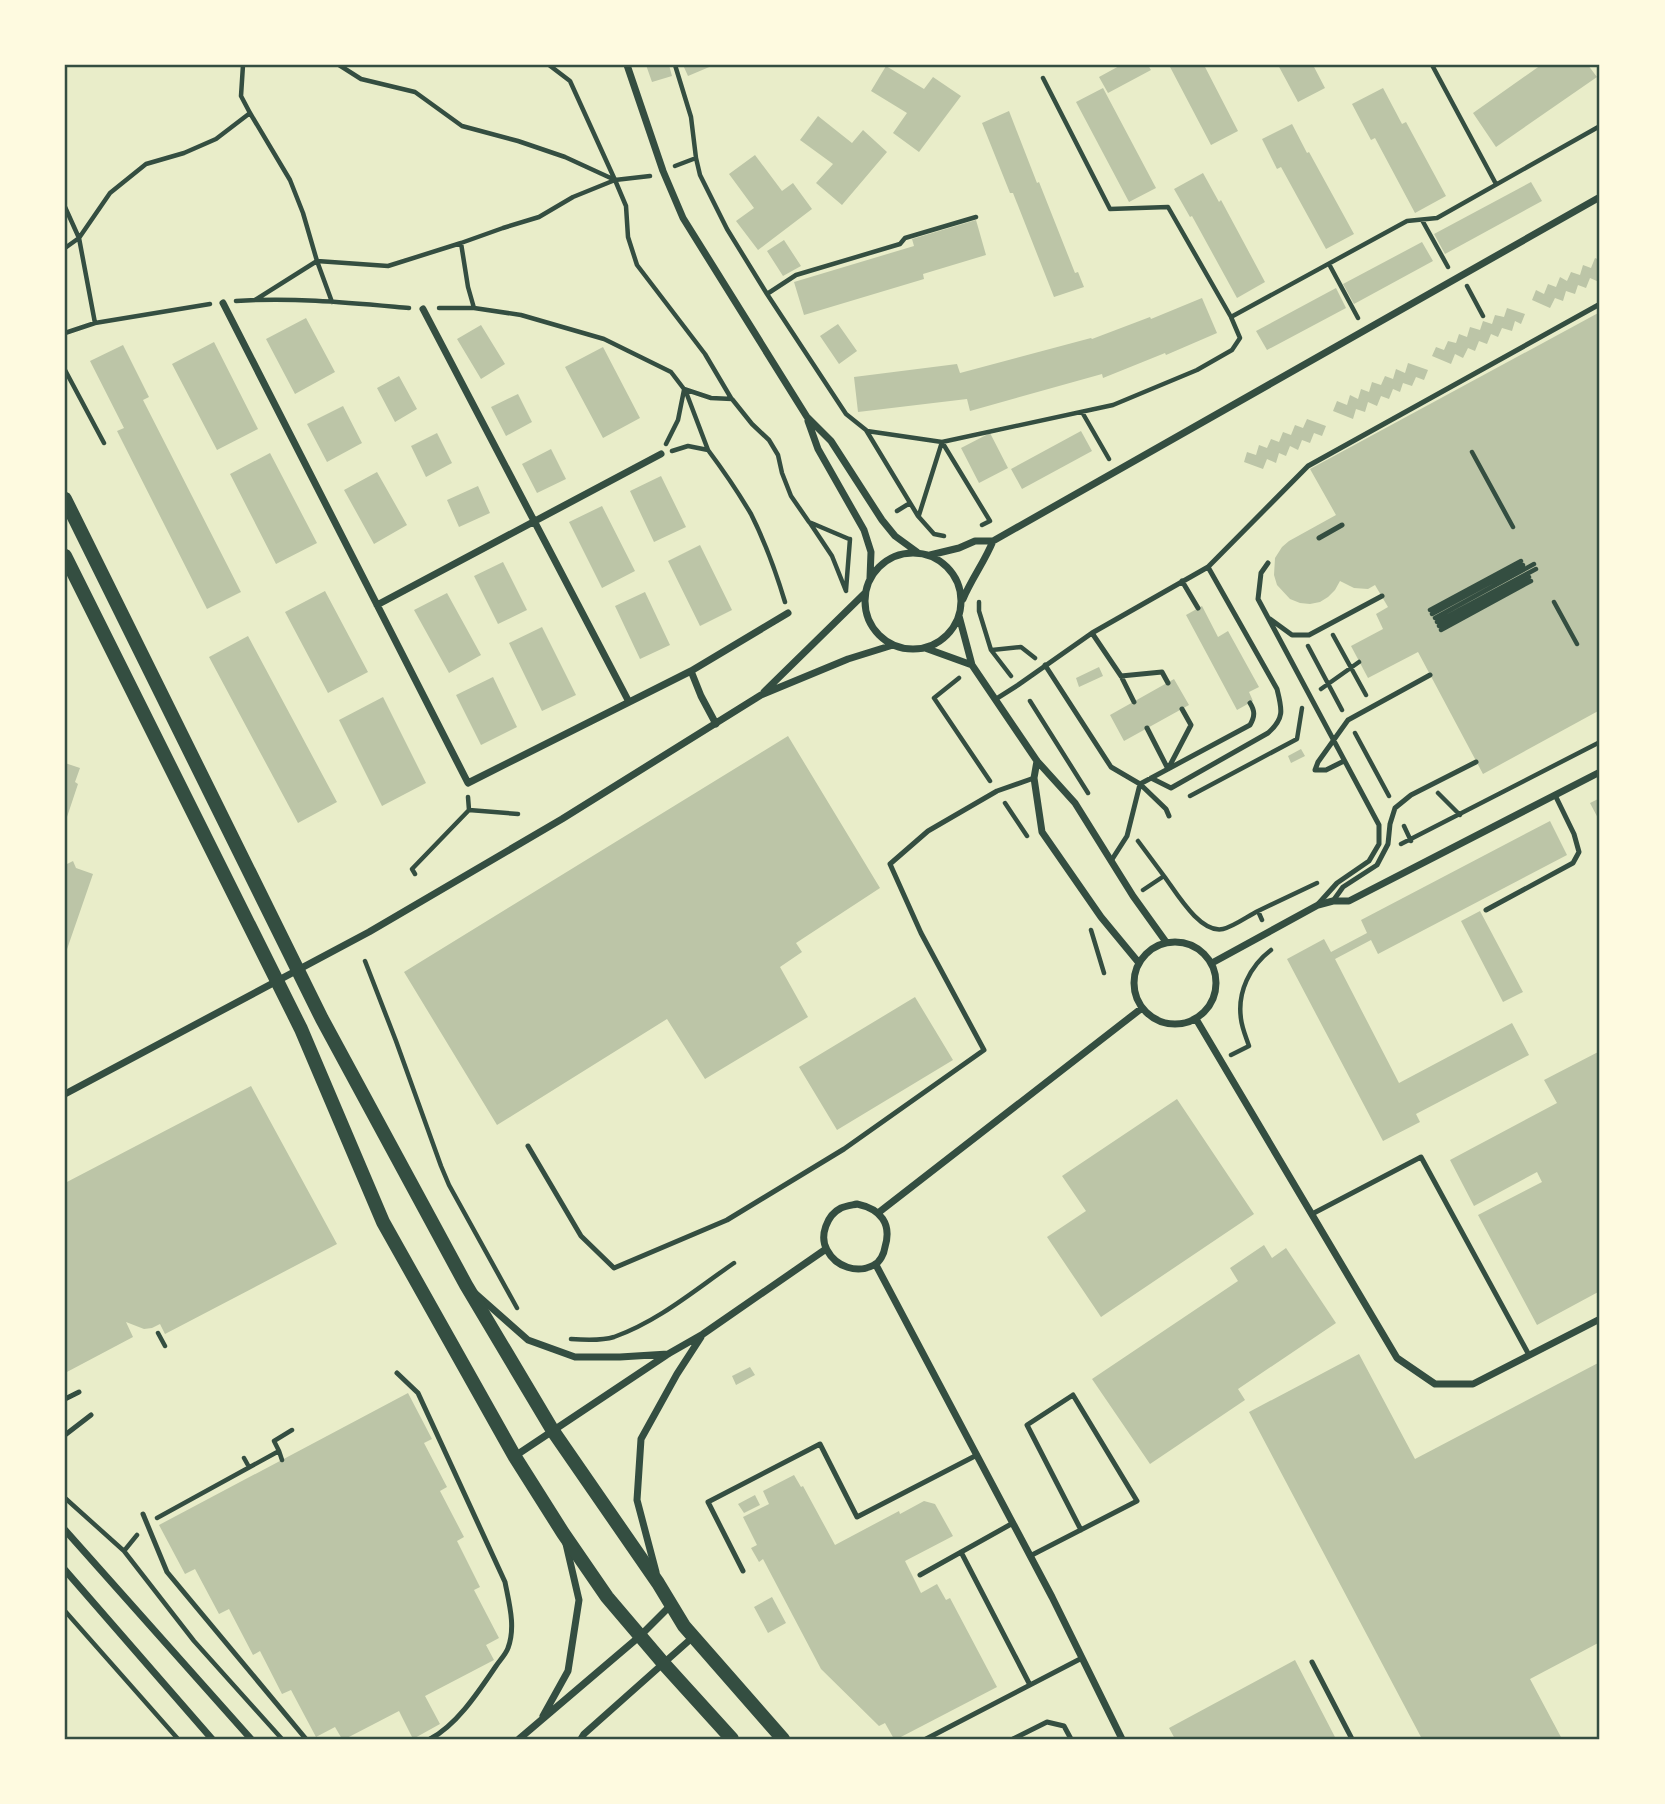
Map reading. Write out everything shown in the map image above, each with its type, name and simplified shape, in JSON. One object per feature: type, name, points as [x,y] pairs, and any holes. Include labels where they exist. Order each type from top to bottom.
[{"type":"main road","points":[[65,499],[323,1019],[466,1285],[553,1432],[658,1583],[684,1626],[783,1739]]},
{"type":"main road","points":[[65,556],[301,1030],[383,1222],[515,1457],[607,1597],[732,1739]]},
{"type":"street","points":[[627,65],[682,218],[807,417],[831,441],[895,536],[917,552]]},
{"type":"street","points":[[930,555],[975,541],[993,541],[1600,197]]},
{"type":"street","points":[[223,303],[468,783],[691,671],[788,613]]},
{"type":"street","points":[[423,309],[629,702]]},
{"type":"street","points":[[807,417],[818,449],[864,530],[871,552],[865,608],[872,626],[893,645],[909,649],[925,648],[948,635],[959,616],[962,600],[974,574],[986,558],[993,541]]},
{"type":"street","points":[[377,605],[661,454]]},
{"type":"street","points":[[870,578],[879,566],[892,557],[917,552],[930,555],[951,570],[959,584],[962,600]]},
{"type":"street","points":[[761,695],[865,593]]},
{"type":"street","points":[[959,616],[972,665],[1037,761],[1075,803],[1166,942]]},
{"type":"street","points":[[65,1094],[369,932],[562,819],[761,695],[848,659],[893,645]]},
{"type":"street","points":[[925,648],[972,665]]},
{"type":"street","points":[[691,671],[716,724]]},
{"type":"street","points":[[1037,761],[1034,778],[1042,832],[1101,917],[1139,963]]},
{"type":"street","points":[[1212,963],[1318,905],[1349,901],[1600,772]]},
{"type":"street","points":[[1179,941],[1203,952],[1212,963],[1216,975],[1217,988],[1213,1000],[1206,1011],[1185,1024],[1173,1025],[1150,1017],[1136,998],[1135,974],[1139,963],[1155,946],[1166,942],[1179,941]]},
{"type":"street","points":[[878,1213],[1142,1008]]},
{"type":"street","points":[[1196,1019],[1398,1358],[1435,1384],[1473,1384],[1600,1319]]},
{"type":"street","points":[[857,1204],[878,1213],[889,1235],[883,1255],[876,1265],[855,1269],[840,1265],[826,1249],[824,1234],[830,1218],[841,1208],[857,1204]]},
{"type":"street","points":[[515,1457],[668,1354],[703,1334],[826,1249]]},
{"type":"street","points":[[876,1265],[1013,1523],[1122,1739]]},
{"type":"street","points":[[466,1285],[528,1339],[575,1357],[668,1354]]},
{"type":"street","points":[[658,1583],[637,1500],[641,1440],[677,1374],[703,1334]]},
{"type":"street","points":[[65,1530],[251,1739]]},
{"type":"street","points":[[540,1722],[568,1671],[579,1600],[563,1533]]},
{"type":"street","points":[[65,1570],[212,1739]]},
{"type":"street","points":[[519,1739],[640,1636],[671,1604]]},
{"type":"street","points":[[581,1739],[694,1637]]},
{"type":"lane","points":[[996,699],[1092,633],[1208,567],[1308,466],[1600,304]]},
{"type":"lane","points":[[1319,538],[1342,525]]},
{"type":"lane","points":[[1268,563],[1261,573],[1258,599],[1379,825],[1379,844],[1369,861],[1337,883],[1318,905]]},
{"type":"lane","points":[[1151,778],[1171,788],[1268,733],[1277,725],[1282,709],[1277,688],[1208,567]]},
{"type":"lane","points":[[1182,581],[1198,608]]},
{"type":"lane","points":[[1268,617],[1292,635],[1309,635],[1382,596]]},
{"type":"lane","points":[[1092,633],[1121,676],[1134,702]]},
{"type":"lane","points":[[1045,665],[1111,767],[1140,784],[1166,809],[1169,816]]},
{"type":"lane","points":[[1121,676],[1161,672],[1168,683]]},
{"type":"lane","points":[[1344,761],[1326,770],[1315,770],[1348,720],[1430,675]]},
{"type":"lane","points":[[1111,861],[1127,836],[1140,784],[1250,725],[1254,717],[1250,703]]},
{"type":"lane","points":[[1168,769],[1191,725],[1182,709]]},
{"type":"lane","points":[[1147,728],[1168,769]]},
{"type":"lane","points":[[1333,901],[1343,887],[1377,865],[1388,844],[1395,808],[1410,795],[1476,762]]},
{"type":"lane","points":[[528,1146],[581,1236],[614,1268],[727,1220],[844,1149],[984,1050],[921,933],[890,864],[928,831],[997,791],[1034,778]]},
{"type":"lane","points":[[1486,910],[1573,863],[1579,852],[1574,834],[1555,795]]},
{"type":"lane","points":[[1312,1214],[1421,1157],[1529,1355]]},
{"type":"lane","points":[[397,1373],[418,1393],[505,1582],[511,1610],[508,1649],[475,1697],[449,1726],[430,1739]]},
{"type":"lane","points":[[65,1399],[79,1392]]},
{"type":"lane","points":[[1030,1556],[1081,1530],[1137,1501],[1073,1395],[1027,1425],[1081,1530]]},
{"type":"lane","points":[[65,1435],[91,1415]]},
{"type":"lane","points":[[743,1571],[708,1502],[820,1444],[857,1517],[977,1455]]},
{"type":"lane","points":[[142,1514],[167,1572],[306,1739]]},
{"type":"lane","points":[[920,1575],[1013,1523]]},
{"type":"lane","points":[[961,1552],[1030,1685]]},
{"type":"lane","points":[[926,1739],[1082,1658]]},
{"type":"lane","points":[[1312,1662],[1352,1739]]},
{"type":"lane","points":[[1013,1739],[1047,1722],[1064,1726],[1070,1739]]},
{"type":"path","points":[[243,65],[241,96],[290,180],[332,302]]},
{"type":"path","points":[[339,65],[361,79],[415,92],[462,126],[565,157],[615,180]]},
{"type":"path","points":[[549,65],[570,81],[615,180],[626,206],[628,237],[637,265],[705,354],[732,399],[769,440],[778,455],[791,496],[832,556],[846,591],[852,538],[809,522]]},
{"type":"path","points":[[675,65],[691,117],[700,175],[727,229],[846,414],[866,430],[918,516],[934,534],[950,537]]},
{"type":"path","points":[[1432,65],[1496,184]]},
{"type":"path","points":[[866,430],[942,442],[1113,405],[1197,370],[1232,350],[1240,338],[1231,317],[1168,207],[1110,209],[1043,78]]},
{"type":"path","points":[[65,248],[79,238],[110,193],[146,163],[184,153],[216,139],[250,113]]},
{"type":"path","points":[[1231,317],[1407,221],[1437,218],[1600,126]]},
{"type":"path","points":[[255,300],[317,261],[388,266],[539,218],[573,197],[615,180],[646,177]]},
{"type":"path","points":[[65,207],[79,238],[95,323]]},
{"type":"path","points":[[767,294],[796,275],[900,244],[905,238],[976,217]]},
{"type":"path","points":[[1422,220],[1483,316]]},
{"type":"path","points":[[461,243],[474,308]]},
{"type":"path","points":[[1329,264],[1365,331]]},
{"type":"path","points":[[65,333],[95,323],[255,300],[332,302],[423,309],[474,308],[521,315],[604,339],[671,372],[684,389],[708,450],[751,515],[776,573],[788,613]]},
{"type":"path","points":[[65,370],[104,443]]},
{"type":"path","points":[[684,389],[711,398],[732,399]]},
{"type":"path","points":[[661,454],[678,420],[684,389]]},
{"type":"path","points":[[1082,412],[1116,471]]},
{"type":"path","points":[[918,516],[942,442]]},
{"type":"path","points":[[942,442],[990,521],[979,526]]},
{"type":"path","points":[[661,454],[688,446],[708,450]]},
{"type":"path","points":[[1472,452],[1513,527]]},
{"type":"path","points":[[897,511],[910,503]]},
{"type":"path","points":[[1436,620],[1522,563]]},
{"type":"path","points":[[1436,620],[1535,567]]},
{"type":"path","points":[[1436,620],[1530,579]]},
{"type":"path","points":[[979,599],[979,611],[991,650],[1014,680]]},
{"type":"path","points":[[1554,602],[1577,644]]},
{"type":"path","points":[[1328,625],[1371,706]]},
{"type":"path","points":[[1302,635],[1410,841]]},
{"type":"path","points":[[991,650],[1021,647],[1045,665]]},
{"type":"path","points":[[1166,809],[1297,739],[1304,698],[1359,662]]},
{"type":"path","points":[[959,678],[934,698],[1035,847]]},
{"type":"path","points":[[1030,701],[1092,799]]},
{"type":"path","points":[[1384,852],[1460,816],[1600,742]]},
{"type":"path","points":[[415,874],[412,869],[469,810],[468,783]]},
{"type":"path","points":[[1431,786],[1460,816]]},
{"type":"path","points":[[469,810],[518,814]]},
{"type":"path","points":[[1139,831],[1135,838],[1199,922],[1210,927],[1222,929],[1321,881]]},
{"type":"path","points":[[1142,890],[1164,876]]},
{"type":"path","points":[[1258,911],[1262,922]]},
{"type":"path","points":[[1087,925],[1092,931],[1104,973]]},
{"type":"path","points":[[1228,1056],[1249,1046],[1241,1022],[1240,1005],[1244,987],[1259,959],[1274,947]]},
{"type":"path","points":[[365,961],[445,1175],[519,1312]]},
{"type":"path","points":[[561,1338],[612,1338],[660,1315],[734,1263]]},
{"type":"path","points":[[158,1333],[165,1346]]},
{"type":"path","points":[[282,1460],[274,1441],[292,1430]]},
{"type":"path","points":[[124,1551],[147,1524],[279,1451]]},
{"type":"path","points":[[244,1458],[249,1467]]},
{"type":"path","points":[[65,1498],[124,1551],[194,1641],[282,1739]]},
{"type":"path","points":[[65,1611],[178,1739]]},
{"type":"building","points":[[646,65],[669,65],[672,76],[652,82]]},
{"type":"building","points":[[683,65],[714,65],[688,76]]},
{"type":"building","points":[[1121,65],[1148,65],[1151,70],[1108,93],[1099,77]]},
{"type":"building","points":[[1169,65],[1204,65],[1238,131],[1211,145]]},
{"type":"building","points":[[1278,65],[1313,65],[1325,88],[1298,102]]},
{"type":"building","points":[[1541,65],[1588,65],[1597,77],[1496,147],[1473,113]]},
{"type":"building","points":[[886,66],[924,89],[933,77],[961,96],[919,152],[893,133],[907,113],[871,91]]},
{"type":"building","points":[[1103,88],[1156,188],[1129,202],[1076,102]]},
{"type":"building","points":[[1383,88],[1402,124],[1406,122],[1446,196],[1415,213],[1375,138],[1371,140],[1352,104]]},
{"type":"building","points":[[1009,111],[1075,273],[1078,272],[1084,287],[1054,297],[982,123]]},
{"type":"building","points":[[818,116],[852,143],[863,130],[887,152],[842,205],[816,183],[833,164],[800,140]]},
{"type":"building","points":[[1292,124],[1354,234],[1326,249],[1281,167],[1277,169],[1262,139]]},
{"type":"building","points":[[755,155],[782,191],[793,183],[812,209],[758,250],[736,221],[754,208],[729,174]]},
{"type":"building","points":[[1203,173],[1219,202],[1221,200],[1265,282],[1237,298],[1174,189]]},
{"type":"building","points":[[1531,182],[1542,201],[1445,254],[1434,234]]},
{"type":"building","points":[[976,220],[986,255],[923,274],[924,279],[804,315],[794,282],[914,246],[912,239]]},
{"type":"building","points":[[784,240],[801,266],[783,276],[767,251]]},
{"type":"building","points":[[1422,242],[1433,261],[1354,304],[1343,284]]},
{"type":"building","points":[[1595,258],[1600,260],[1599,282],[1590,278],[1586,288],[1578,285],[1575,294],[1566,291],[1563,301],[1555,298],[1550,308],[1532,300],[1536,290],[1544,294],[1548,284],[1556,287],[1560,277],[1567,281],[1571,272],[1580,275],[1583,265],[1591,268]]},
{"type":"building","points":[[1336,288],[1346,308],[1267,350],[1256,331]]},
{"type":"building","points":[[1202,298],[1217,333],[1103,378],[1102,374],[970,411],[967,399],[858,412],[854,377],[957,364],[960,373],[1092,339]]},
{"type":"building","points":[[1507,308],[1525,314],[1521,324],[1515,321],[1512,331],[1502,328],[1498,337],[1491,334],[1487,344],[1479,341],[1475,351],[1468,348],[1463,358],[1455,354],[1451,364],[1432,356],[1436,347],[1444,350],[1448,341],[1456,343],[1459,334],[1467,337],[1470,327],[1480,330],[1483,321],[1492,324],[1495,315],[1504,317]]},
{"type":"building","points":[[1600,312],[1600,710],[1483,774],[1418,652],[1368,678],[1351,646],[1383,629],[1376,614],[1388,607],[1375,585],[1368,589],[1354,588],[1340,581],[1335,590],[1320,602],[1300,603],[1290,599],[1277,585],[1274,575],[1275,558],[1289,541],[1336,515],[1310,469]]},
{"type":"building","points":[[306,318],[335,372],[295,394],[266,339]]},
{"type":"building","points":[[838,324],[857,351],[839,364],[820,336]]},
{"type":"building","points":[[481,325],[505,364],[481,379],[457,339]]},
{"type":"building","points":[[214,342],[258,429],[217,450],[172,364]]},
{"type":"building","points":[[123,345],[149,397],[143,400],[241,592],[207,609],[117,431],[124,428],[90,361]]},
{"type":"building","points":[[603,347],[640,418],[603,438],[565,367]]},
{"type":"building","points":[[1408,363],[1428,370],[1424,380],[1416,377],[1412,386],[1403,383],[1400,392],[1393,389],[1389,399],[1381,396],[1377,406],[1368,402],[1365,412],[1356,409],[1353,419],[1333,411],[1337,401],[1347,405],[1350,395],[1358,399],[1361,389],[1369,392],[1372,382],[1381,385],[1385,376],[1393,379],[1396,369],[1405,373]]},
{"type":"building","points":[[399,376],[417,409],[395,422],[377,388]]},
{"type":"building","points":[[518,394],[532,422],[506,436],[491,407]]},
{"type":"building","points":[[343,406],[362,443],[327,462],[307,424]]},
{"type":"building","points":[[1307,419],[1326,426],[1322,436],[1314,433],[1310,443],[1302,440],[1298,450],[1290,446],[1286,456],[1279,453],[1276,463],[1267,459],[1263,469],[1244,462],[1247,452],[1256,455],[1259,445],[1267,448],[1271,439],[1279,442],[1283,432],[1291,435],[1295,425],[1303,428]]},
{"type":"building","points":[[1081,431],[1092,451],[1022,489],[1011,469]]},
{"type":"building","points":[[437,433],[452,463],[426,477],[411,446]]},
{"type":"building","points":[[990,433],[1008,468],[979,483],[961,448]]},
{"type":"building","points":[[551,449],[566,479],[537,493],[522,464]]},
{"type":"building","points":[[270,453],[317,543],[276,564],[230,474]]},
{"type":"building","points":[[377,472],[407,525],[374,544],[344,490]]},
{"type":"building","points":[[661,476],[686,527],[654,542],[630,491]]},
{"type":"building","points":[[478,486],[490,513],[459,527],[447,500]]},
{"type":"building","points":[[602,506],[635,571],[602,588],[569,522]]},
{"type":"building","points":[[700,545],[732,610],[700,626],[668,561]]},
{"type":"building","points":[[503,562],[527,610],[498,624],[474,576]]},
{"type":"building","points":[[325,591],[368,672],[328,693],[285,612]]},
{"type":"building","points":[[645,592],[670,645],[640,659],[615,606]]},
{"type":"building","points":[[447,593],[481,655],[449,673],[414,610]]},
{"type":"building","points":[[1202,606],[1218,637],[1228,631],[1259,687],[1249,692],[1253,701],[1237,710],[1186,615]]},
{"type":"building","points":[[542,627],[576,695],[542,711],[509,643]]},
{"type":"building","points":[[248,636],[337,802],[298,823],[209,657]]},
{"type":"building","points":[[1099,667],[1103,676],[1079,687],[1076,678]]},
{"type":"building","points":[[493,677],[517,727],[481,745],[456,695]]},
{"type":"building","points":[[1174,679],[1189,705],[1124,741],[1110,715]]},
{"type":"building","points":[[383,697],[426,783],[382,806],[339,720]]},
{"type":"building","points":[[788,736],[880,888],[796,943],[802,952],[780,967],[808,1017],[705,1079],[667,1019],[497,1125],[404,972]]},
{"type":"building","points":[[1301,749],[1305,756],[1291,763],[1288,756]]},
{"type":"building","points":[[65,763],[80,768],[75,782],[78,784],[65,823]]},
{"type":"building","points":[[1600,798],[1600,822],[1590,803]]},
{"type":"building","points":[[1550,821],[1567,855],[1378,954],[1371,940],[1335,959],[1399,1083],[1512,1023],[1529,1055],[1416,1114],[1420,1122],[1383,1141],[1287,959],[1324,939],[1331,952],[1367,933],[1361,920]]},
{"type":"building","points":[[73,861],[76,868],[93,874],[65,955],[65,865]]},
{"type":"building","points":[[1480,911],[1523,992],[1503,1002],[1461,921]]},
{"type":"building","points":[[915,997],[953,1060],[837,1130],[799,1067]]},
{"type":"building","points":[[1600,1051],[1600,1291],[1537,1325],[1478,1215],[1542,1182],[1537,1172],[1474,1206],[1450,1160],[1557,1103],[1544,1080]]},
{"type":"building","points":[[251,1086],[337,1244],[165,1334],[160,1324],[144,1329],[126,1322],[133,1337],[65,1373],[65,1183]]},
{"type":"building","points":[[1177,1099],[1254,1214],[1101,1317],[1047,1237],[1086,1211],[1062,1176]]},
{"type":"building","points":[[1264,1245],[1272,1258],[1286,1248],[1336,1323],[1238,1389],[1245,1400],[1150,1464],[1092,1379],[1238,1281],[1230,1268]]},
{"type":"building","points":[[1359,1354],[1415,1459],[1600,1362],[1600,1642],[1530,1679],[1562,1739],[1422,1739],[1249,1412]]},
{"type":"building","points":[[750,1367],[755,1375],[736,1385],[732,1376]]},
{"type":"building","points":[[408,1393],[432,1439],[424,1443],[447,1487],[440,1491],[464,1537],[457,1541],[480,1587],[474,1590],[499,1638],[486,1645],[494,1660],[425,1696],[440,1724],[413,1739],[399,1711],[345,1739],[342,1739],[335,1727],[316,1737],[291,1690],[282,1694],[260,1651],[253,1655],[229,1609],[219,1614],[195,1569],[185,1574],[159,1525]]},
{"type":"building","points":[[794,1475],[801,1487],[803,1486],[835,1545],[899,1511],[900,1514],[924,1501],[935,1504],[953,1536],[905,1561],[921,1593],[937,1584],[946,1600],[950,1598],[997,1687],[894,1739],[885,1723],[879,1726],[821,1669],[763,1559],[759,1562],[751,1548],[757,1545],[743,1517],[769,1504],[763,1491]]},
{"type":"building","points":[[755,1495],[760,1505],[744,1513],[738,1504]]},
{"type":"building","points":[[772,1597],[786,1623],[768,1633],[754,1607]]},
{"type":"building","points":[[1295,1660],[1336,1739],[1175,1739],[1169,1728]]}]
